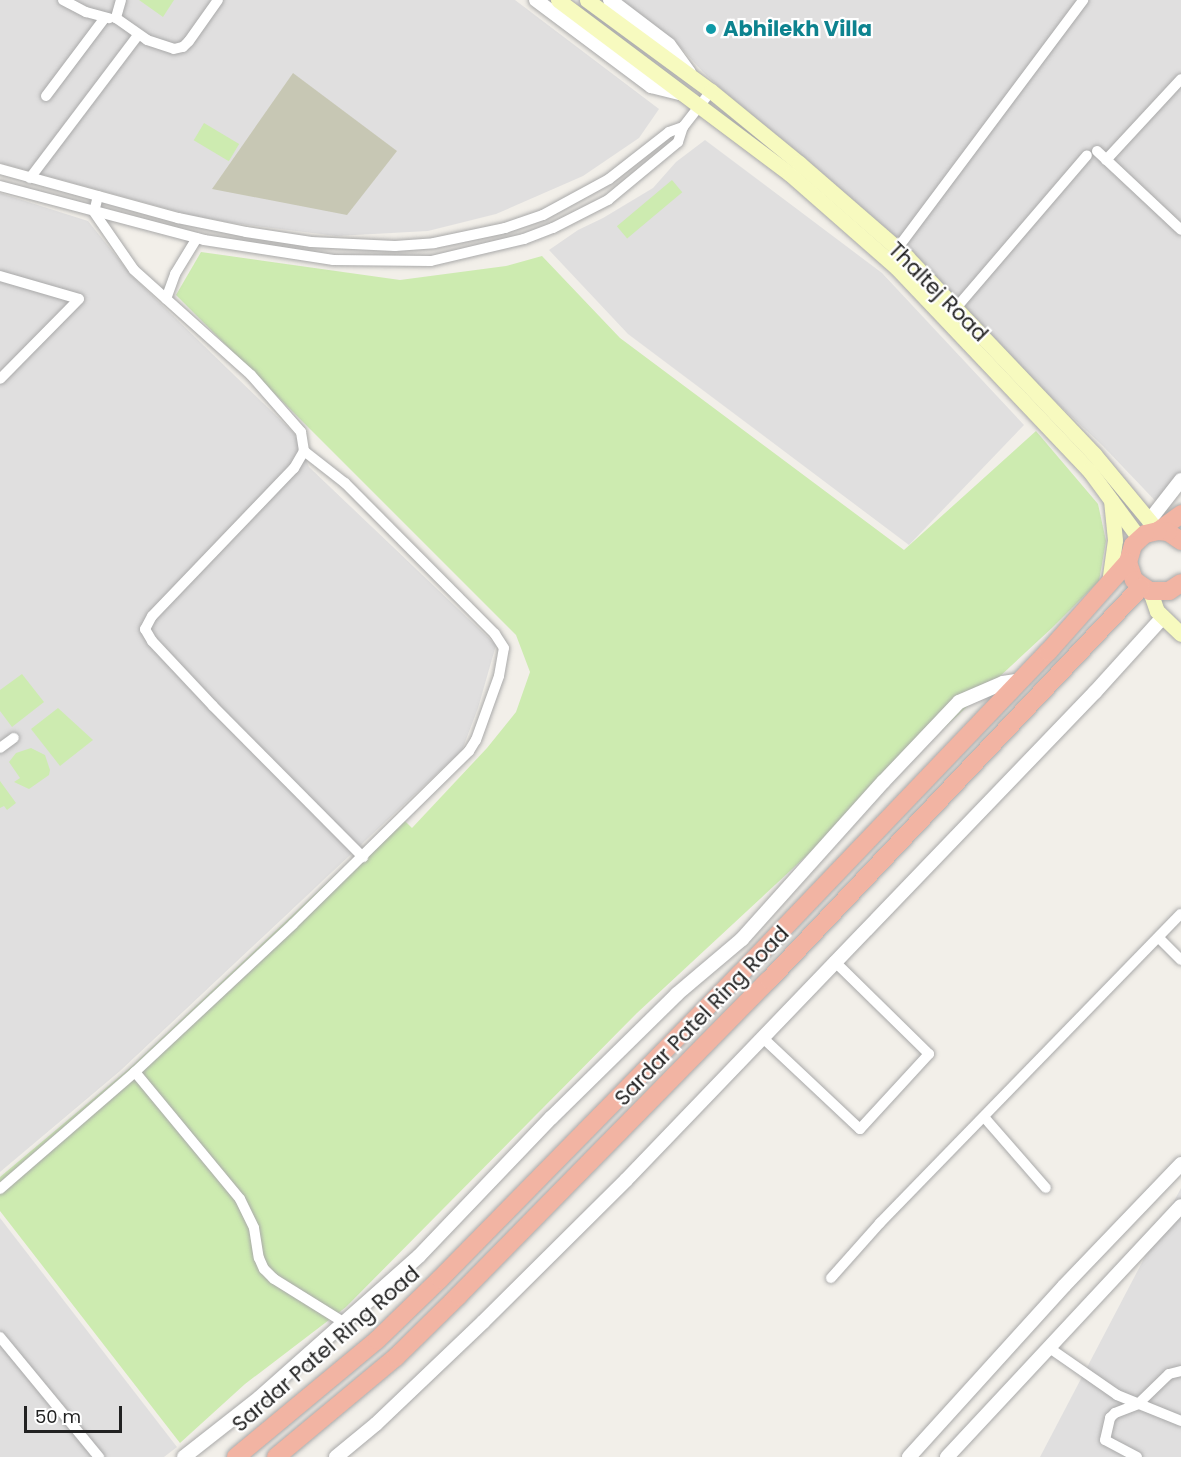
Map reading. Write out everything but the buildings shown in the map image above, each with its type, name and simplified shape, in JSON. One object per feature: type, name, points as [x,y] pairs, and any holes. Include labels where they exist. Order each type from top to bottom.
[{"type":"highway","points":[[1139,538],[1153,526],[1181,514]]},
{"type":"highway","points":[[1153,526],[1181,541]]},
{"type":"highway","name":"Sardar Patel Ring Road","points":[[236,1457],[377,1340],[740,974],[1108,586],[1128,562],[1133,545],[1139,538]]},
{"type":"highway","points":[[1128,562],[1134,580],[1145,589],[1169,591],[1181,583]]},
{"type":"highway","name":"Sardar Patel Ring Road","points":[[276,1457],[396,1357],[466,1288],[778,972],[1145,589]]},
{"type":"main road","points":[[558,0],[790,174],[893,255],[1089,470],[1139,538]]},
{"type":"main road","name":"Thaltej Road","points":[[587,0],[711,91],[799,163],[893,255],[956,308],[1094,454],[1153,526]]},
{"type":"main road","points":[[1108,586],[1115,540],[1111,500]]},
{"type":"main road","points":[[1145,589],[1162,618],[1181,634]]},
{"type":"street","points":[[63,0],[110,18],[138,36],[174,49],[183,47],[218,0]]},
{"type":"street","points":[[46,96],[122,0]]},
{"type":"street","points":[[536,0],[651,86],[682,94]]},
{"type":"street","points":[[610,0],[669,45],[693,78]]},
{"type":"street","points":[[893,255],[1083,0]]},
{"type":"street","points":[[30,178],[138,36]]},
{"type":"street","points":[[1106,160],[1181,79]]},
{"type":"street","points":[[0,186],[197,238],[333,260],[408,263],[455,256],[534,236],[601,204],[628,185],[678,142],[683,127],[711,91]]},
{"type":"street","points":[[0,169],[178,218],[279,238],[358,245],[434,243],[505,228],[543,215],[609,179],[669,132],[683,127]]},
{"type":"street","points":[[956,308],[1092,153],[1106,160],[1181,230]]},
{"type":"street","points":[[98,196],[94,212],[134,270],[251,375],[301,432],[304,451],[294,468],[152,616],[145,629],[152,641],[213,706],[363,857]]},
{"type":"street","points":[[166,299],[175,274],[197,238]]},
{"type":"street","points":[[0,276],[78,299],[0,379]]},
{"type":"street","points":[[0,1188],[135,1072],[363,857],[470,751],[476,740],[499,676],[504,648],[495,634],[345,483],[304,451]]},
{"type":"street","points":[[1153,526],[1181,480]]},
{"type":"street","points":[[336,1457],[376,1424],[561,1246],[1095,692],[1162,618]]},
{"type":"street","name":"Sardar Patel Ring Road","points":[[184,1457],[259,1398],[419,1256],[552,1117],[676,994],[742,939],[875,791],[960,702],[1003,683],[1021,680]]},
{"type":"street","points":[[0,748],[14,738]]},
{"type":"street","points":[[831,1278],[880,1223],[1181,914]]},
{"type":"street","points":[[1159,938],[1181,960]]},
{"type":"street","points":[[763,1038],[860,1130],[929,1054],[834,961]]},
{"type":"street","points":[[135,1072],[240,1199],[254,1228],[259,1258],[264,1269],[274,1279],[345,1323]]},
{"type":"street","points":[[984,1117],[1046,1188]]},
{"type":"street","points":[[909,1457],[1064,1286],[1181,1164]]},
{"type":"street","points":[[947,1457],[1181,1206]]},
{"type":"street","points":[[0,1337],[99,1457]]},
{"type":"street","points":[[1048,1347],[1117,1395],[1181,1421]]},
{"type":"street","points":[[1137,1457],[1105,1440],[1114,1413],[1138,1404],[1169,1374],[1181,1371]]},
{"type":"shaded area","points":[[0,0],[515,0],[659,109],[639,138],[583,176],[496,214],[428,231],[336,236],[233,223],[190,215],[0,163]]},
{"type":"shaded area","points":[[622,0],[1181,0],[1181,490],[1165,511],[1102,445],[702,71],[674,40]]},
{"type":"shaded area","points":[[293,73],[397,151],[347,215],[212,189]]},
{"type":"shaded area","points":[[705,140],[882,273],[1024,425],[909,545],[628,334],[549,250],[578,230],[653,188],[676,162]]},
{"type":"shaded area","points":[[0,193],[88,221],[132,276],[294,433],[309,467],[496,645],[478,708],[462,750],[120,1071],[0,1172]]},
{"type":"shaded area","points":[[1181,1188],[1181,1457],[1040,1457]]},
{"type":"shaded area","points":[[0,1218],[177,1447],[164,1457],[0,1457]]},
{"type":"green space","points":[[139,0],[174,0],[163,17]]},
{"type":"green space","points":[[204,123],[239,144],[229,161],[194,140]]},
{"type":"green space","points":[[672,180],[682,192],[627,239],[617,226]]},
{"type":"green space","points":[[201,252],[400,280],[506,266],[542,256],[620,338],[904,550],[1036,431],[1098,504],[1106,541],[1099,581],[1053,627],[637,1013],[346,1307],[245,1384],[180,1443],[0,1211],[0,1177],[131,1067],[399,815],[412,828],[487,748],[516,712],[530,672],[516,635],[176,295]]},
{"type":"green space","points":[[22,674],[44,702],[12,727],[0,711],[0,690]]},
{"type":"green space","points":[[58,708],[93,740],[60,766],[31,729]]},
{"type":"green space","points":[[31,748],[45,755],[50,770],[49,775],[29,789],[14,782],[20,778],[9,762],[16,753]]},
{"type":"green space","points":[[0,781],[16,803],[7,810],[4,806],[0,808]]},
{"type":"place","name":"Abhilekh Villa","points":[[711,29]]}]
